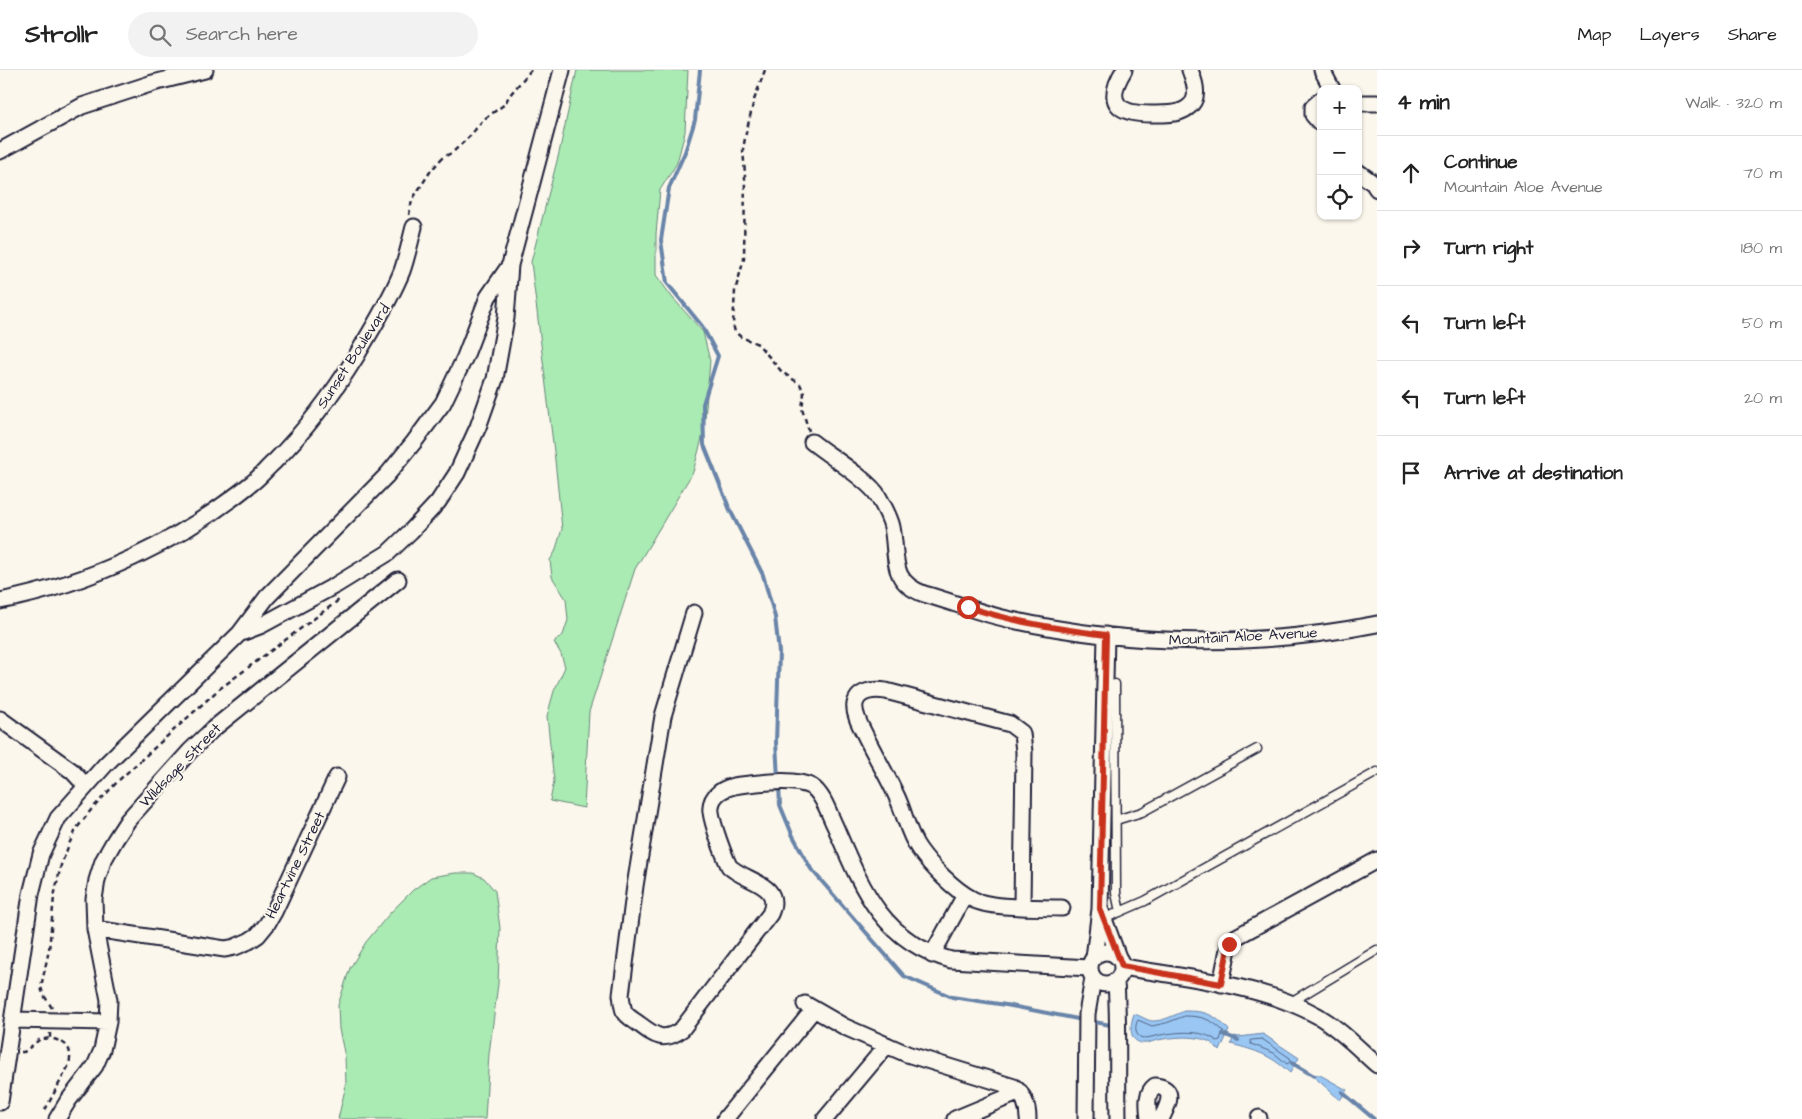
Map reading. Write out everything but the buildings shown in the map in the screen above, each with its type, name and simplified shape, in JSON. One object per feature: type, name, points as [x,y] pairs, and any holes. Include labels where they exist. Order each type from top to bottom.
[{"type":"street","points":[[0,151],[82,106],[205,70]]},
{"type":"street","points":[[240,634],[262,625],[336,585],[388,553],[438,502],[458,472],[468,453],[495,380],[506,318],[510,265],[562,70]]},
{"type":"street","points":[[1124,70],[1115,91],[1119,106],[1124,111],[1148,114],[1178,113],[1191,105],[1196,97],[1195,83],[1190,70]]},
{"type":"street","points":[[1322,70],[1330,85]]},
{"type":"street","points":[[1362,103],[1377,103]]},
{"type":"street","points":[[1317,104],[1313,107],[1313,114],[1317,119]]},
{"type":"street","points":[[1362,175],[1373,183],[1377,189]]},
{"type":"street","name":"Sunset Boulevard","points":[[0,601],[69,584],[149,550],[184,532],[253,482],[296,440],[340,383],[390,298],[403,269],[414,227]]},
{"type":"street","points":[[0,1102],[28,910],[42,854],[58,818],[106,764],[240,634],[267,597],[386,475],[443,402],[465,357],[488,297],[510,265]]},
{"type":"street","name":"Mountain Aloe Avenue","points":[[812,442],[868,484],[877,494],[890,519],[898,574],[912,590],[1009,620],[1044,627],[1171,641],[1235,640],[1311,634],[1349,630],[1377,624]]},
{"type":"street","name":"Wildsage Street","points":[[57,1119],[68,1101],[95,1066],[102,1050],[108,1022],[109,1000],[95,928],[94,899],[97,880],[103,862],[114,840],[128,820],[190,751],[213,729],[398,580]]},
{"type":"street","points":[[694,613],[663,716],[635,886],[621,994],[624,1010],[628,1016],[659,1037],[673,1036],[682,1029],[770,914],[773,900],[767,889],[734,871],[729,866],[711,813],[714,798],[724,789],[731,786],[794,782],[811,787],[817,792],[829,813],[863,888],[879,914],[906,940],[932,955],[951,960],[1092,968]]},
{"type":"street","points":[[1086,1119],[1087,1014],[1092,968],[1101,917],[1106,635]]},
{"type":"street","points":[[1022,906],[1024,752],[1022,733],[1010,724],[886,691],[869,690],[857,698],[855,704],[856,714],[898,798],[911,836],[926,858],[965,895],[985,903],[1022,906],[1062,908]]},
{"type":"street","points":[[0,720],[72,771],[86,786]]},
{"type":"street","name":"Heartvine Street","points":[[95,928],[225,949],[249,941],[262,930],[274,912],[337,777]]},
{"type":"street","points":[[1221,984],[1229,944],[1236,937],[1377,860]]},
{"type":"street","points":[[932,955],[965,895]]},
{"type":"street","points":[[1101,917],[1119,968],[1118,1119]]},
{"type":"street","points":[[1092,968],[1103,952],[1113,954],[1119,968]]},
{"type":"street","points":[[1092,968],[1101,984],[1106,985],[1119,968]]},
{"type":"street","points":[[1119,968],[1251,990],[1289,1003],[1330,1024],[1377,1065]]},
{"type":"street","points":[[725,1119],[810,1007],[845,1027],[907,1054],[1014,1087],[1020,1092],[1026,1104],[1028,1119]]},
{"type":"street","points":[[12,1020],[108,1022]]},
{"type":"street","points":[[825,1119],[887,1045]]},
{"type":"street","points":[[1149,1119],[1148,1098],[1152,1088],[1161,1086],[1169,1093],[1170,1098],[1161,1119]]},
{"type":"street","points":[[955,1119],[1020,1092]]},
{"type":"lane","points":[[1115,684],[1116,893],[1120,912]]},
{"type":"lane","points":[[1116,820],[1142,812],[1257,749]]},
{"type":"lane","points":[[1101,917],[1120,912],[1153,896],[1377,772]]},
{"type":"lane","points":[[1289,1003],[1377,950]]},
{"type":"path","points":[[414,227],[409,216],[412,200],[430,172],[442,158],[453,152],[470,136],[483,120],[505,104],[509,96],[531,70]]},
{"type":"path","points":[[765,70],[754,100],[746,133],[744,149],[744,259],[735,291],[733,324],[735,332],[741,337],[758,344],[782,372],[800,384],[804,393],[802,409],[812,442]]},
{"type":"path","points":[[6,1052],[24,1052],[40,1040],[50,1038]]},
{"type":"green space","points":[[577,70],[688,70],[685,132],[677,163],[660,190],[656,234],[656,275],[672,297],[703,332],[710,361],[704,431],[693,472],[635,569],[589,712],[584,808],[550,801],[554,781],[547,716],[554,691],[565,667],[561,654],[554,642],[563,635],[568,620],[566,599],[552,577],[550,560],[555,552],[562,529],[531,262],[559,153]]},
{"type":"green space","points":[[455,873],[473,873],[484,878],[495,891],[500,928],[498,984],[489,1054],[485,1119],[338,1119],[346,1085],[345,1057],[339,1029],[338,1005],[350,968],[366,942],[390,913],[413,890],[431,877]]},
{"type":"water","points":[[1184,1011],[1209,1014],[1219,1020],[1229,1030],[1220,1051],[1210,1042],[1202,1039],[1183,1037],[1144,1043],[1137,1042],[1132,1036],[1131,1027],[1134,1014],[1148,1020],[1157,1021]]},
{"type":"water","points":[[1263,1034],[1299,1058],[1290,1073],[1276,1061],[1262,1054],[1231,1044],[1234,1036]]},
{"type":"water","points":[[1311,1074],[1320,1075],[1347,1090],[1340,1100]]},
{"type":"waterway","points":[[700,70],[695,120],[685,152],[669,188],[661,240],[667,283],[702,326],[718,356],[703,404],[704,445],[730,510],[763,575],[775,617],[779,652],[776,742],[778,779]]},
{"type":"waterway","points":[[779,786],[780,805],[792,834],[811,869],[904,976],[952,997],[1083,1020]]},
{"type":"waterway","points":[[1090,1021],[1115,1026]]},
{"type":"waterway","points":[[1223,1034],[1238,1040]]},
{"type":"waterway","points":[[1292,1063],[1314,1076]]},
{"type":"waterway","points":[[1342,1092],[1374,1119]]},
{"type":"route","points":[[968,607],[1009,620],[1044,627],[1106,635],[1100,909],[1122,966],[1221,984],[1229,944]]}]
